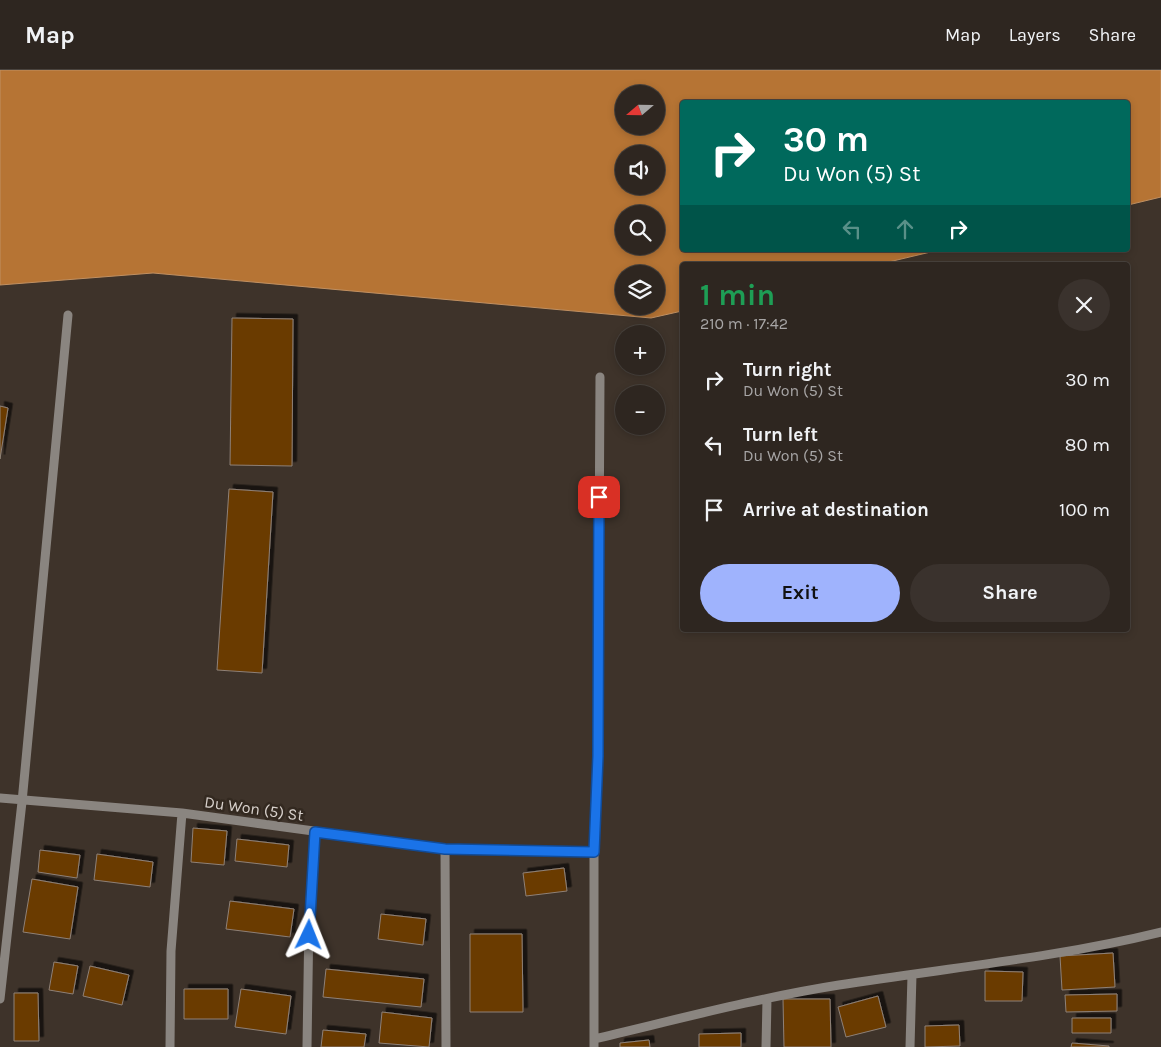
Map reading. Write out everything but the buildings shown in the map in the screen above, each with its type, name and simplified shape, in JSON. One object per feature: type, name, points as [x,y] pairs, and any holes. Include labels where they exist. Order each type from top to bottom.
[{"type":"street","points":[[0,999],[22,802],[68,316]]},
{"type":"street","points":[[600,377],[598,746],[594,852],[594,1043],[767,998],[838,985],[1040,956],[1161,932]]},
{"type":"street","name":"Du Won (5) St","points":[[0,798],[22,802],[182,813],[445,849],[594,852]]},
{"type":"street","points":[[170,1047],[171,951],[182,813]]},
{"type":"street","points":[[307,1047],[309,916],[315,832]]},
{"type":"street","points":[[445,849],[446,1047]]},
{"type":"street","points":[[910,1047],[912,975]]},
{"type":"street","points":[[766,1047],[767,998]]},
{"type":"shaded area","points":[[0,70],[1161,70],[1161,197],[1130,205],[1130,100],[680,100],[680,252],[931,252],[889,262],[680,262],[680,311],[665,315],[665,265],[615,265],[615,315],[153,273],[0,285]]},
{"type":"shaded area","points":[[618,315],[664,315],[651,318]]},
{"type":"route","points":[[309,935],[315,832],[445,849],[594,852],[598,756],[599,497]]}]
